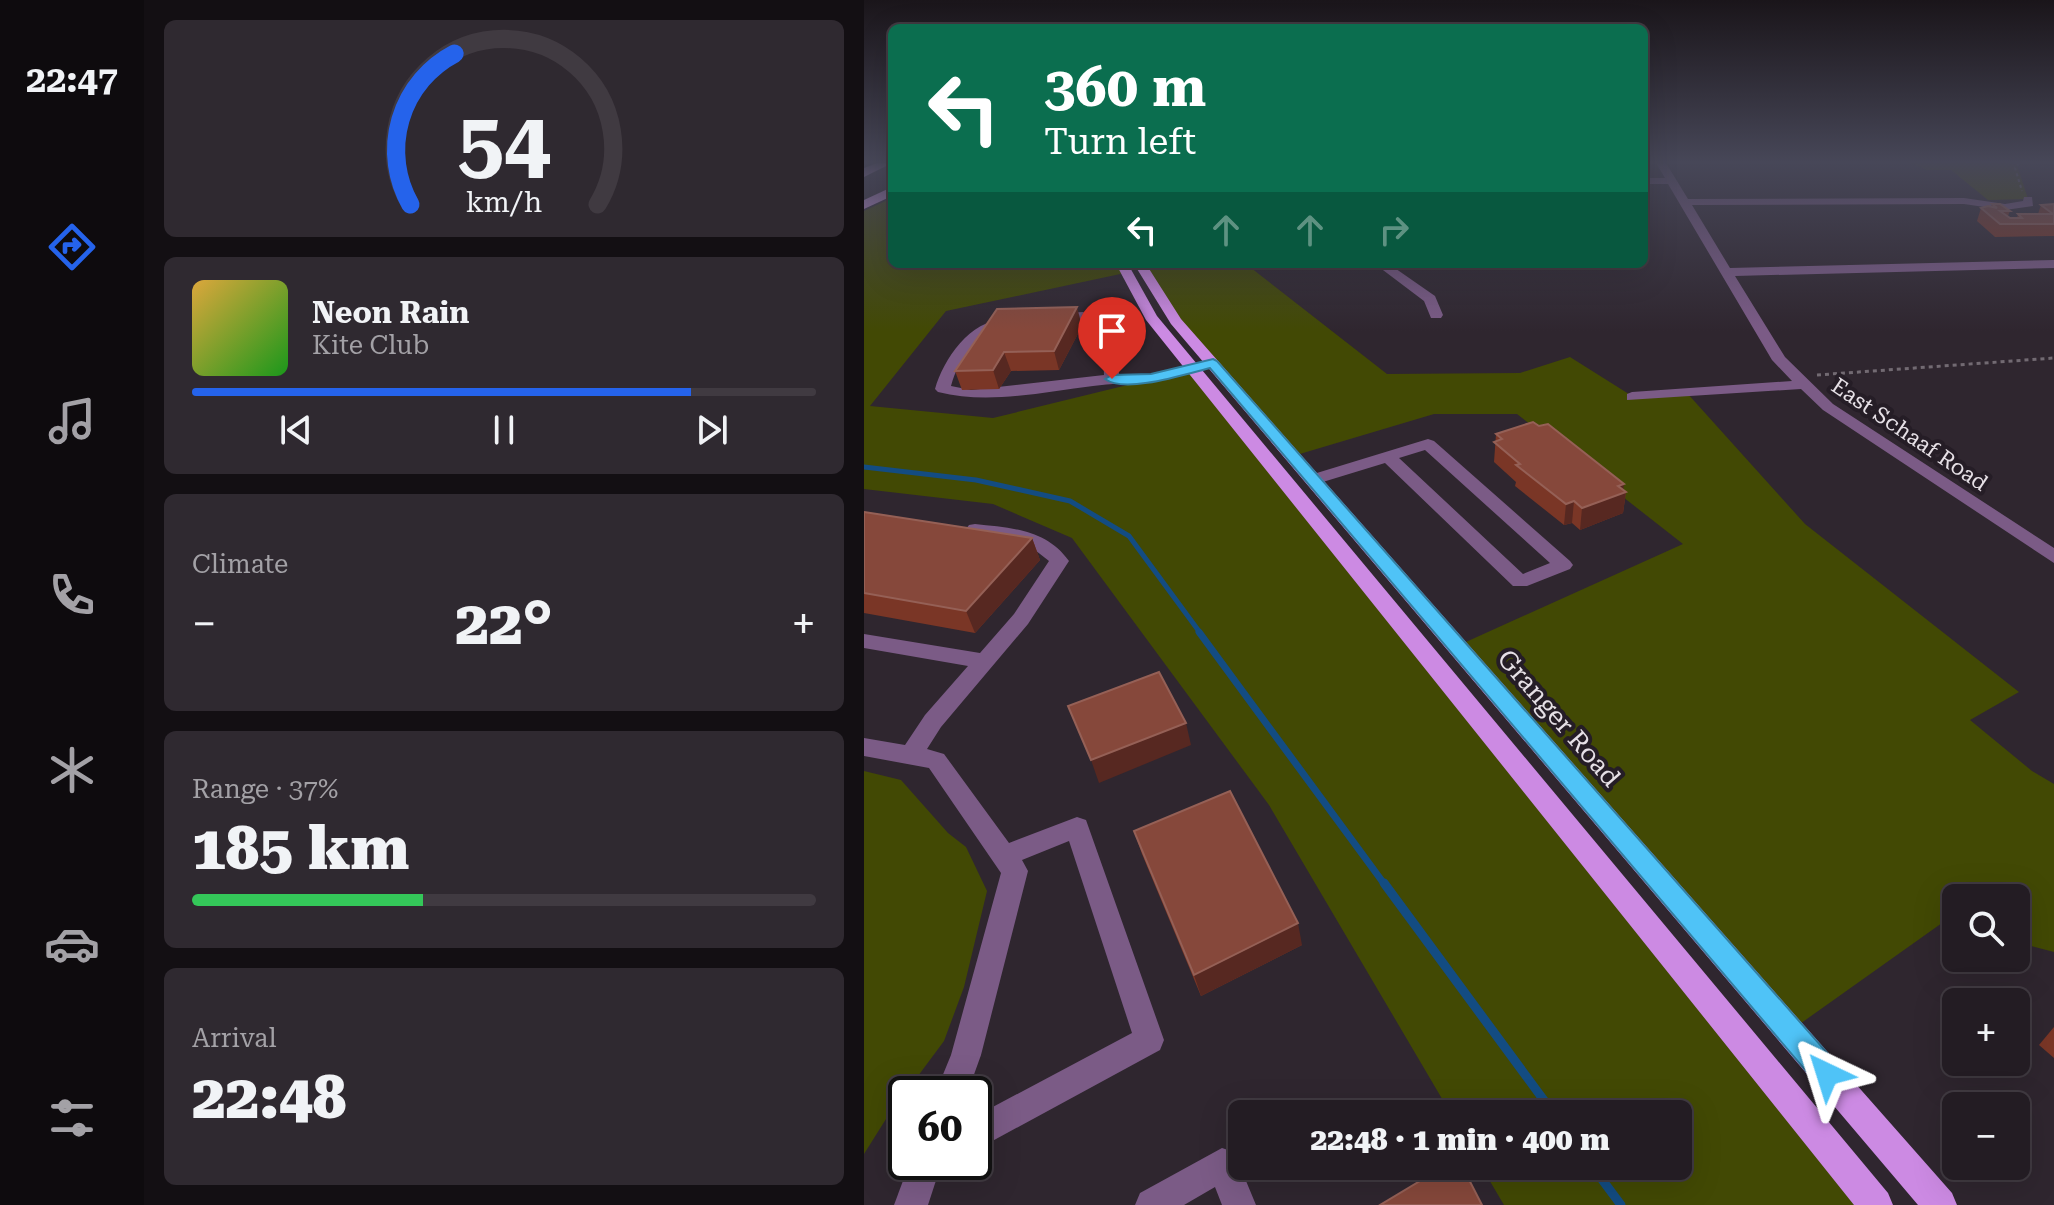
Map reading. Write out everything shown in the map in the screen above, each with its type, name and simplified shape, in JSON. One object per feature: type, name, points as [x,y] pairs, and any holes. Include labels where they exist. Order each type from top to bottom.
[{"type":"main road","name":"Granger Road","points":[[1124,268],[1151,317],[1313,480],[1940,1205]]},
{"type":"main road","name":"Granger Road","points":[[1142,268],[1203,366],[1876,1205]]},
{"type":"street","name":"East Schaaf Road","points":[[1695,219],[1779,360],[1798,381],[1841,416],[2054,557]]},
{"type":"street","points":[[1727,272],[2054,264]]},
{"type":"street","points":[[1393,268],[1430,299],[1436,315]]},
{"type":"street","points":[[1112,379],[1110,351],[1103,326],[1083,316],[994,324],[973,335],[945,378],[943,389],[971,395],[1112,379],[1151,378],[1203,366]]},
{"type":"street","points":[[1632,397],[1798,381]]},
{"type":"street","points":[[1313,480],[1387,456],[1428,444],[1563,565],[1520,582],[1387,456]]},
{"type":"street","points":[[911,755],[933,721],[1021,619],[1059,561],[1049,546],[1031,537],[955,526]]},
{"type":"street","points":[[864,641],[985,661]]},
{"type":"street","points":[[864,747],[936,760],[1015,871],[958,1076]]},
{"type":"street","points":[[992,1125],[1149,1040],[1077,827],[1004,856]]},
{"type":"street","points":[[1152,1205],[1222,1164],[1239,1205]]},
{"type":"street","points":[[911,1205],[920,1180]]},
{"type":"path","points":[[1798,381],[2054,358]]},
{"type":"green space","points":[[864,219],[888,219],[888,268],[1123,268],[1125,273],[946,311],[870,406],[993,418],[1193,369],[1876,1205],[1504,1205],[1489,1180],[1692,1180],[1692,1100],[1443,1100],[1269,805],[1072,538],[993,504],[864,489]]},
{"type":"green space","points":[[1143,268],[1251,268],[1387,374],[1520,373],[1570,357],[1632,396],[1687,393],[1805,524],[2019,692],[1970,720],[2032,771],[2054,784],[2054,952],[2030,946],[2030,884],[1942,884],[1942,923],[1790,1031],[1457,646],[1683,544],[1517,414],[1434,414],[1293,456],[1176,321]]},
{"type":"green space","points":[[864,771],[901,780],[948,833],[966,847],[987,891],[964,987],[944,1041],[918,1076],[888,1076],[888,1116],[864,1154]]},
{"type":"building","points":[[1994,219],[2054,219],[2054,224],[2000,224]]},
{"type":"building","points":[[1077,307],[1054,351],[1004,352],[993,370],[955,371],[997,309]]},
{"type":"building","points":[[1533,422],[1539,426],[1548,424],[1624,484],[1618,486],[1626,492],[1582,508],[1574,501],[1566,504],[1516,465],[1520,464],[1494,442],[1502,439],[1496,434]]},
{"type":"building","points":[[864,512],[1032,538],[966,611],[864,593]]},
{"type":"building","points":[[1159,672],[1186,723],[1091,760],[1068,706]]},
{"type":"building","points":[[1230,791],[1298,923],[1194,975],[1134,831]]},
{"type":"building","points":[[1422,1180],[1469,1180],[1482,1205],[1380,1205]]},
{"type":"waterway","points":[[864,467],[976,480],[1070,501],[1129,536],[1201,634]]},
{"type":"waterway","points":[[1199,632],[1385,885]]},
{"type":"waterway","points":[[1384,883],[1544,1100]]},
{"type":"waterway","points":[[1602,1180],[1621,1205]]},
{"type":"route","points":[[1112,379],[1151,378],[1213,363],[1827,1074]]}]
